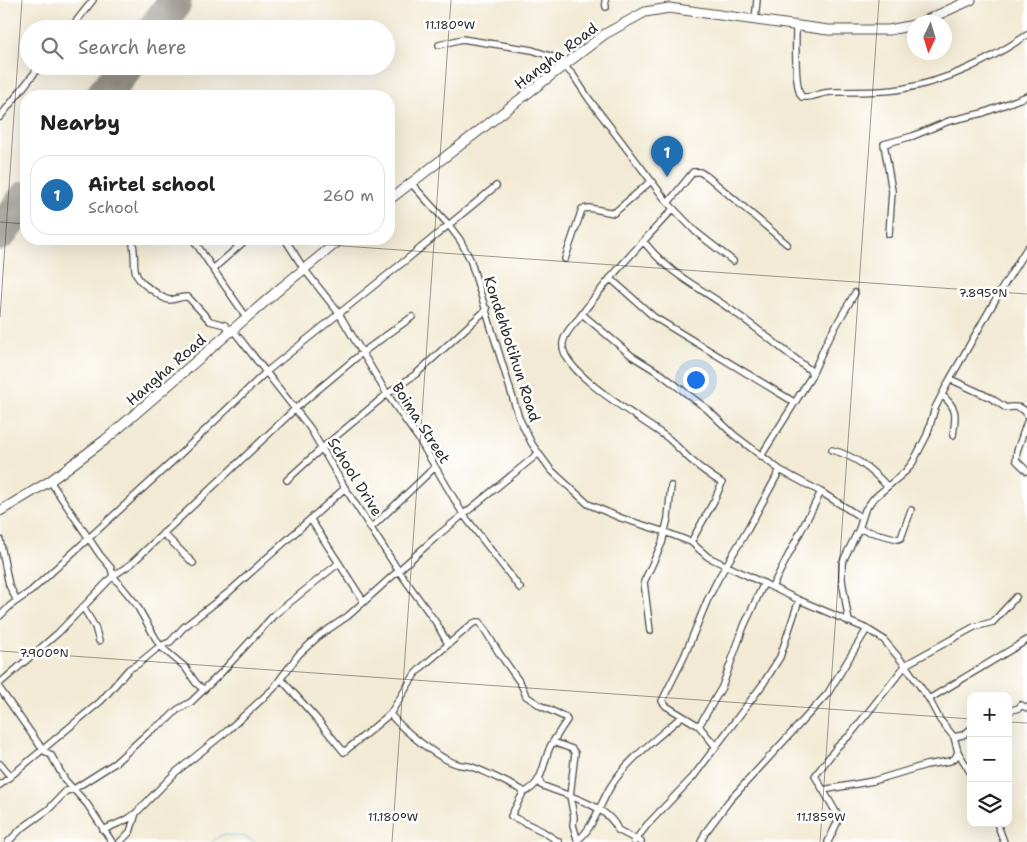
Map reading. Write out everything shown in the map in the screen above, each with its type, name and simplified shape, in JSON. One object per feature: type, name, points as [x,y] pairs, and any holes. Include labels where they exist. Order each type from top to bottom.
[{"type":"highway","points":[[936,15],[959,3],[971,0]]},
{"type":"highway","name":"Hangha Road","points":[[395,195],[605,34],[645,12],[669,8],[828,30],[889,30],[907,26]]},
{"type":"highway","name":"Hangha Road","points":[[0,511],[50,480],[105,440],[334,245]]},
{"type":"street","points":[[77,20],[93,0]]},
{"type":"street","points":[[755,20],[757,0]]},
{"type":"street","points":[[796,27],[797,76],[799,92],[802,97],[828,92],[901,89],[932,82],[978,65],[1027,35]]},
{"type":"street","points":[[440,45],[462,39],[532,50],[556,58],[573,75],[589,99],[673,209],[696,232],[733,261]]},
{"type":"street","points":[[21,90],[33,75]]},
{"type":"street","points":[[0,117],[20,92]]},
{"type":"street","points":[[888,234],[892,191],[884,144],[914,136],[949,121],[983,112],[1027,96]]},
{"type":"street","points":[[668,203],[693,172],[700,172],[787,244]]},
{"type":"street","points":[[564,259],[582,208],[614,213],[651,181]]},
{"type":"street","name":"Kondehbotihun Road","points":[[410,182],[448,224],[460,240],[470,259],[487,309],[496,349],[519,418],[539,453],[552,470],[588,504],[621,518],[691,542],[708,557],[866,629],[889,644],[928,699],[940,720],[954,737]]},
{"type":"street","points":[[0,616],[31,591],[173,461],[266,372],[496,186]]},
{"type":"street","points":[[673,209],[610,278],[563,341],[564,355],[586,379],[631,415],[668,438],[690,459],[722,483],[691,542]]},
{"type":"street","points":[[644,242],[664,265],[678,276],[733,311],[810,370],[811,373]]},
{"type":"street","points":[[133,245],[134,268],[139,281],[166,299],[188,297],[210,322],[225,325],[231,332]]},
{"type":"street","points":[[197,245],[246,318]]},
{"type":"street","points":[[213,269],[240,245]]},
{"type":"street","name":"Boima Street","points":[[289,245],[304,269],[338,312],[387,394],[420,441],[463,514],[520,588]]},
{"type":"street","points":[[849,622],[842,580],[842,563],[859,530],[868,505],[914,462],[927,435],[935,408],[950,379],[1027,248]]},
{"type":"street","points":[[610,278],[654,317],[794,402]]},
{"type":"street","points":[[760,456],[811,377],[811,373],[827,341],[855,292]]},
{"type":"street","points":[[287,480],[387,394],[416,374],[487,309]]},
{"type":"street","points":[[582,314],[632,356],[661,374],[707,409],[734,436],[760,456],[780,470],[821,492],[862,518]]},
{"type":"street","points":[[0,682],[58,633],[114,576],[130,564],[295,409],[363,352],[412,317]]},
{"type":"street","name":"School Drive","points":[[231,332],[266,372],[310,428],[345,488],[372,527],[398,570],[437,624],[448,644]]},
{"type":"street","points":[[950,379],[991,398],[1006,408],[1012,406],[1021,408],[1027,416]]},
{"type":"street","points":[[942,395],[955,410],[953,435]]},
{"type":"street","points":[[1027,422],[1017,451],[1016,460],[1027,471]]},
{"type":"street","points":[[832,450],[851,456],[870,469],[887,486]]},
{"type":"street","points":[[103,830],[128,819],[136,813],[176,772],[227,731],[281,679],[299,654],[320,635],[348,616],[463,514],[539,453]]},
{"type":"street","points":[[372,527],[436,467]]},
{"type":"street","points":[[716,747],[699,726],[666,706],[662,701],[684,658],[707,600],[780,470]]},
{"type":"street","points":[[50,480],[88,538],[111,568],[114,576],[136,604],[160,646],[186,667],[196,683],[203,689]]},
{"type":"street","points":[[650,631],[644,582],[666,532],[672,486]]},
{"type":"street","points":[[0,785],[101,701],[129,669],[160,646],[170,642],[184,627],[229,592],[345,488]]},
{"type":"street","points":[[772,587],[821,492]]},
{"type":"street","points":[[859,530],[898,539],[901,538],[911,510]]},
{"type":"street","points":[[311,520],[364,602]]},
{"type":"street","points":[[163,533],[193,563]]},
{"type":"street","points":[[0,540],[9,585],[17,601]]},
{"type":"street","points":[[8,842],[49,809],[66,791],[74,789],[119,760],[150,730],[168,720],[177,710],[191,702],[221,673],[274,615],[338,563]]},
{"type":"street","points":[[699,726],[722,687],[744,626],[764,583]]},
{"type":"street","points":[[828,842],[837,823],[837,814],[815,776],[836,747],[850,735],[905,665],[974,627],[994,622],[1016,597]]},
{"type":"street","points":[[540,778],[541,785],[605,812],[613,819],[618,830],[637,841],[693,777],[750,703],[776,665],[799,600]]},
{"type":"street","points":[[84,607],[95,627],[99,641]]},
{"type":"street","points":[[281,679],[344,752],[390,714],[415,674],[472,624],[480,622],[521,684],[526,696],[541,706],[565,717],[567,720],[553,742],[540,778],[532,789],[523,792],[511,816],[560,842]]},
{"type":"street","points":[[701,842],[705,833],[729,801],[828,693],[866,629]]},
{"type":"street","points":[[928,699],[1027,640]]},
{"type":"street","points":[[0,689],[43,750],[51,755],[65,780],[87,804],[112,842]]},
{"type":"street","points":[[1024,707],[1027,698]]},
{"type":"street","points":[[390,714],[436,754],[457,764],[476,768],[523,792]]},
{"type":"street","points":[[553,742],[572,749],[575,754],[570,796],[577,841],[582,837],[611,785],[622,771],[682,716]]},
{"type":"street","points":[[967,732],[954,737],[958,752],[967,767]]},
{"type":"street","points":[[823,790],[873,781],[926,765],[950,761],[955,758],[958,752]]},
{"type":"street","points":[[0,764],[10,776]]},
{"type":"street","points":[[120,842],[130,832],[136,813]]},
{"type":"street","points":[[999,827],[1004,842]]},
{"type":"waterway","points":[[212,842],[221,835],[243,836],[255,842]]},
{"type":"runway","points":[[162,20],[174,3]]},
{"type":"runway","points":[[108,90],[119,75]]},
{"type":"runway","points":[[0,233],[20,206]]},
{"type":"place","name":"Airtel school","points":[[667,177]]}]
